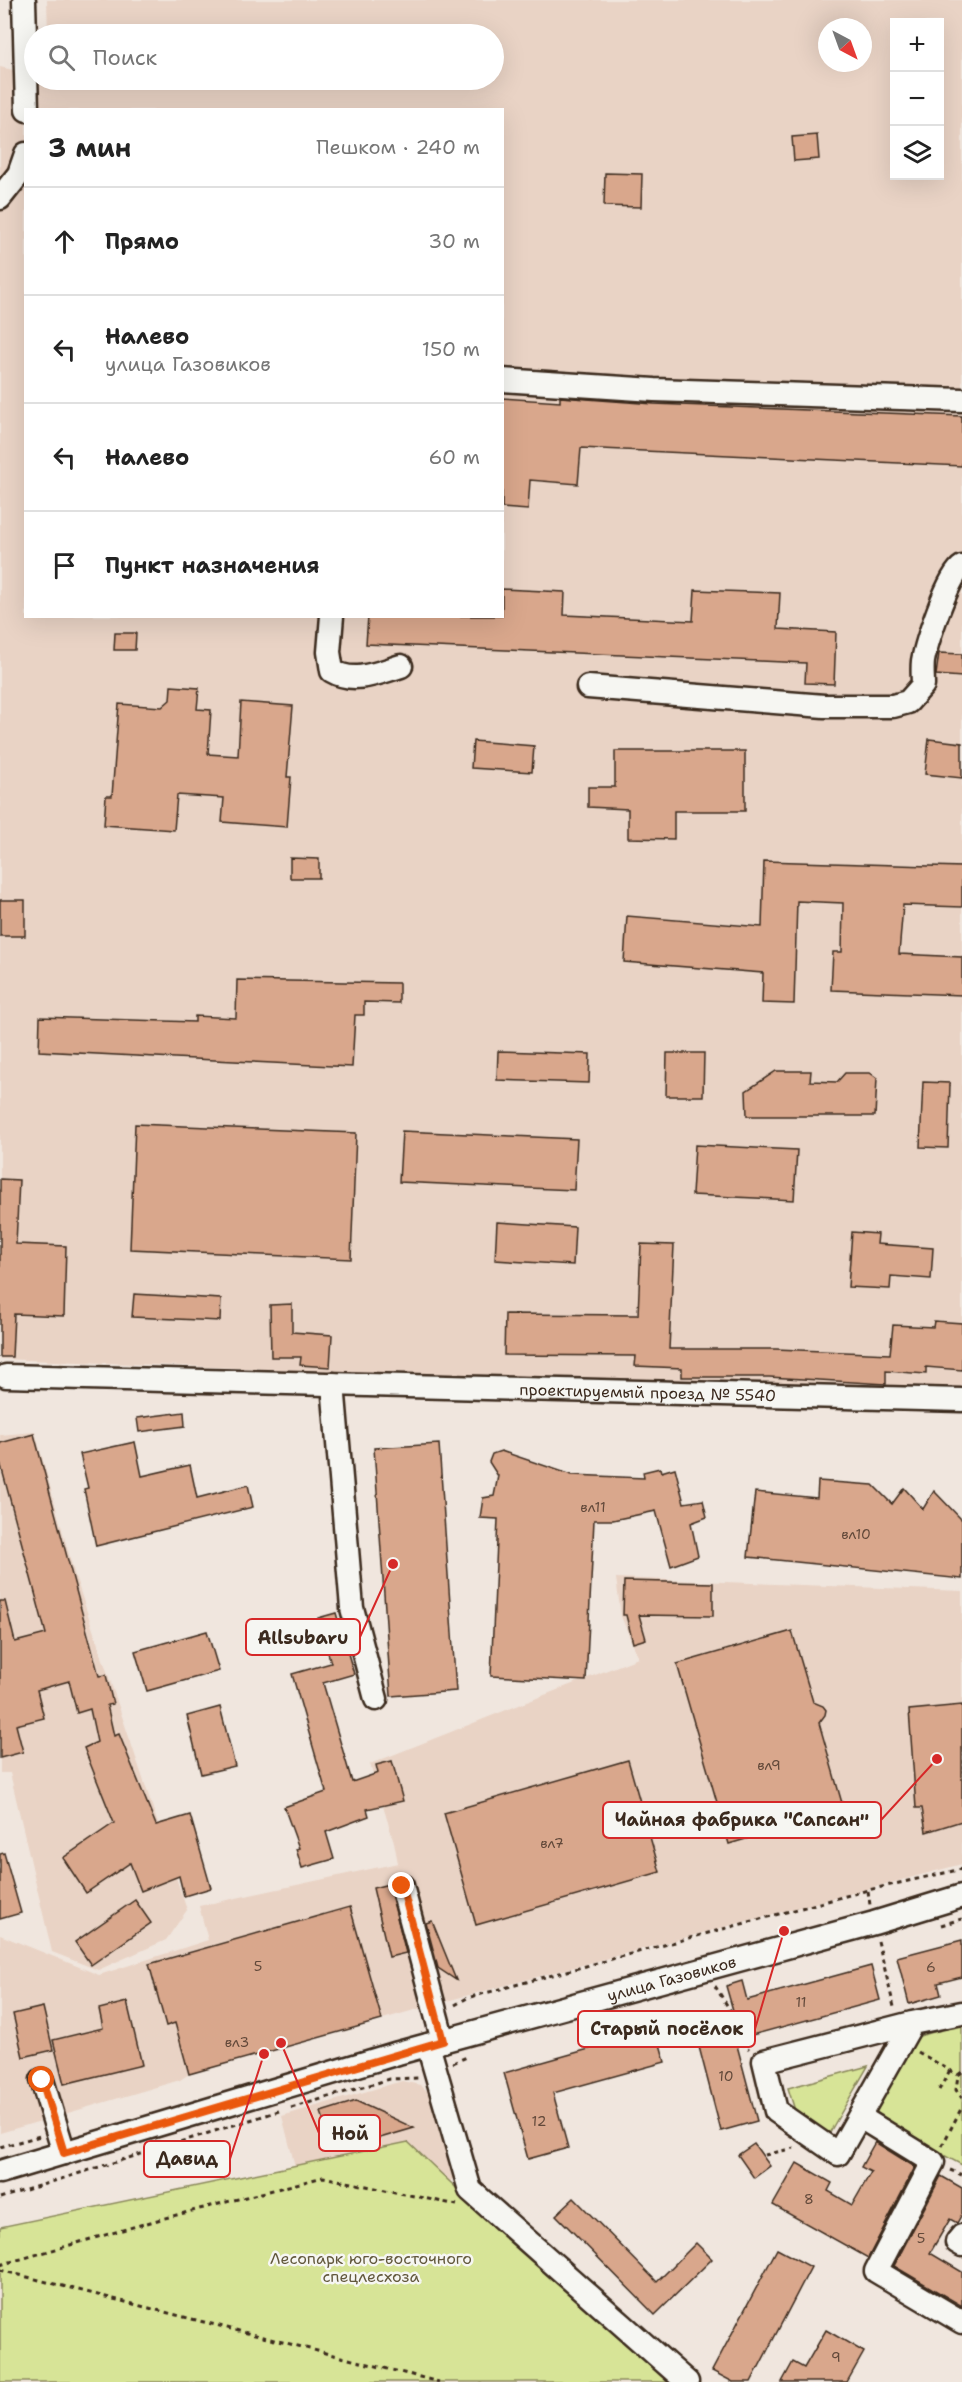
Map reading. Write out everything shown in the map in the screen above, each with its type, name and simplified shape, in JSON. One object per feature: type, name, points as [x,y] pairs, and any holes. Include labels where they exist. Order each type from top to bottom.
[{"type":"street","points":[[24,0],[25,24]]},
{"type":"street","points":[[26,90],[27,108]]},
{"type":"street","points":[[1,196],[19,174],[24,160]]},
{"type":"street","points":[[504,380],[654,390],[962,400]]},
{"type":"street","points":[[588,687],[824,706],[893,705],[908,702],[923,685],[923,662],[944,595],[962,567]]},
{"type":"street","points":[[332,618],[329,652],[332,671],[342,677],[366,677],[401,666]]},
{"type":"street","name":"проектируемый проезд № 5540","points":[[6,1376],[962,1400]]},
{"type":"street","points":[[333,1384],[352,1608],[376,1699]]},
{"type":"street","points":[[402,1886],[435,2043],[470,2190],[687,2382]]},
{"type":"street","name":"улица Газовиков","points":[[0,2172],[435,2043],[874,1923],[962,1896]]},
{"type":"street","points":[[903,2027],[860,2118],[838,2154],[776,2111],[764,2061],[903,2027],[962,2013]]},
{"type":"street","points":[[42,2080],[64,2153]]},
{"type":"street","points":[[860,2118],[933,2162],[873,2280],[962,2322]]},
{"type":"street","points":[[962,2236],[957,2242],[962,2245]]},
{"type":"path","points":[[467,1998],[856,1893],[962,1869]]},
{"type":"path","points":[[879,1943],[903,2027],[950,2070],[960,2073],[956,2090],[962,2097]]},
{"type":"path","points":[[715,1986],[730,2010],[739,2040],[764,2061]]},
{"type":"path","points":[[939,2090],[950,2070]]},
{"type":"path","points":[[0,2198],[291,2108],[390,2079],[410,2077]]},
{"type":"path","points":[[962,2108],[933,2162],[962,2175]]},
{"type":"path","points":[[947,2125],[952,2127]]},
{"type":"path","points":[[0,2268],[161,2219],[323,2177],[462,2206]]},
{"type":"path","points":[[0,2268],[439,2382]]},
{"type":"shaded area","points":[[47,0],[962,0],[962,1388],[344,1372],[0,1359],[0,67],[24,73],[24,90],[504,90],[504,24],[48,24]]},
{"type":"shaded area","points":[[35,1432],[75,1576],[187,1910],[166,1940],[98,1970],[52,1952],[10,1773],[0,1773],[0,1435]]},
{"type":"shaded area","points":[[616,1578],[962,1591],[962,1864],[439,2003],[189,2074],[180,2080],[0,2133],[0,1935],[99,1975],[208,1940],[199,1906],[398,1863],[394,1842],[370,1764],[638,1658],[621,1616]]},
{"type":"shaded area","points":[[402,2081],[420,2085],[432,2095],[459,2174],[429,2199],[298,2178],[282,2116]]},
{"type":"green space","points":[[962,2024],[962,2165],[871,2116],[916,2037]]},
{"type":"green space","points":[[868,2066],[827,2137],[798,2120],[788,2088]]},
{"type":"green space","name":"Лесопарк юго-восточного спецлесхоза","points":[[408,2142],[554,2281],[669,2382],[0,2382],[0,2227]]},
{"type":"building","points":[[817,135],[819,159],[794,161],[792,137]]},
{"type":"building","points":[[605,173],[642,174],[641,207],[604,206]]},
{"type":"building","points":[[560,397],[654,404],[962,416],[962,466],[581,448],[578,484],[530,480],[528,510],[504,508],[504,398],[560,402]]},
{"type":"building","points":[[504,589],[565,592],[564,615],[693,621],[695,590],[780,593],[778,629],[836,632],[834,684],[805,683],[806,663],[366,644],[368,618],[504,618]]},
{"type":"building","points":[[115,633],[136,633],[135,650],[114,650]]},
{"type":"building","points":[[939,653],[962,654],[962,677],[936,675]]},
{"type":"building","points":[[171,686],[199,688],[197,709],[211,710],[208,754],[238,756],[241,702],[293,706],[287,777],[291,777],[287,827],[222,822],[224,798],[177,795],[174,830],[104,825],[106,796],[112,796],[119,704],[162,707],[170,700]]},
{"type":"building","points":[[929,739],[962,743],[962,778],[925,774]]},
{"type":"building","points":[[473,741],[534,746],[532,772],[471,768]]},
{"type":"building","points":[[615,751],[745,751],[745,811],[674,811],[674,839],[628,838],[628,809],[588,807],[588,787],[615,787]]},
{"type":"building","points":[[290,858],[319,859],[319,878],[290,878]]},
{"type":"building","points":[[764,861],[962,867],[962,907],[903,905],[899,954],[962,957],[962,995],[831,990],[833,952],[842,952],[843,903],[797,901],[794,1004],[762,1003],[763,973],[624,962],[627,916],[762,927]]},
{"type":"building","points":[[0,900],[25,900],[25,936],[0,936]]},
{"type":"building","points":[[237,980],[399,983],[399,1003],[364,1002],[364,1015],[355,1015],[352,1067],[39,1051],[40,1017],[195,1022],[195,1016],[236,1018]]},
{"type":"building","points":[[498,1051],[590,1054],[589,1083],[497,1080]]},
{"type":"building","points":[[667,1053],[704,1053],[703,1096],[666,1096]]},
{"type":"building","points":[[776,1071],[811,1071],[810,1081],[837,1082],[845,1073],[870,1073],[877,1078],[875,1116],[747,1116],[746,1091]]},
{"type":"building","points":[[923,1082],[950,1083],[948,1148],[920,1147]]},
{"type":"building","points":[[135,1124],[356,1133],[351,1259],[130,1249]]},
{"type":"building","points":[[402,1131],[577,1139],[574,1190],[399,1182]]},
{"type":"building","points":[[695,1145],[797,1150],[794,1200],[692,1195]]},
{"type":"building","points":[[0,1179],[19,1180],[16,1244],[66,1246],[64,1316],[14,1314],[12,1357],[0,1357]]},
{"type":"building","points":[[497,1222],[575,1227],[573,1265],[495,1260]]},
{"type":"building","points":[[852,1232],[878,1234],[877,1244],[933,1248],[931,1279],[891,1276],[890,1289],[848,1287]]},
{"type":"building","points":[[641,1244],[674,1245],[669,1349],[776,1349],[890,1354],[893,1325],[933,1327],[934,1321],[962,1323],[962,1370],[926,1367],[926,1374],[886,1371],[886,1384],[769,1377],[682,1377],[682,1368],[635,1366],[636,1356],[504,1355],[505,1314],[638,1315]]},
{"type":"building","points":[[134,1294],[221,1299],[220,1321],[132,1317]]},
{"type":"building","points":[[292,1304],[292,1332],[332,1335],[330,1367],[300,1365],[301,1357],[271,1357],[270,1305]]},
{"type":"building","points":[[184,1412],[185,1426],[139,1432],[137,1418]]},
{"type":"building","points":[[34,1434],[99,1676],[106,1675],[113,1704],[107,1705],[114,1736],[119,1734],[156,1825],[190,1815],[211,1888],[184,1896],[179,1876],[141,1891],[130,1863],[86,1893],[63,1858],[114,1823],[84,1748],[97,1742],[90,1709],[77,1713],[69,1681],[37,1690],[44,1718],[16,1725],[23,1752],[0,1758],[0,1601],[5,1601],[15,1642],[46,1634],[0,1462],[0,1443]]},
{"type":"building","points":[[135,1442],[142,1476],[190,1465],[197,1498],[248,1485],[253,1507],[96,1546],[84,1489],[88,1488],[80,1454]]},
{"type":"building","points":[[439,1444],[456,1691],[391,1696],[374,1448]]},
{"type":"building","points":[[501,1451],[572,1475],[644,1478],[643,1472],[660,1468],[661,1472],[675,1468],[684,1503],[703,1500],[707,1517],[691,1523],[698,1556],[671,1566],[656,1511],[613,1520],[594,1520],[586,1681],[491,1676],[498,1519],[480,1518],[483,1498],[494,1496],[498,1476],[489,1462],[492,1454]]},
{"type":"building","points":[[818,1481],[873,1485],[892,1504],[904,1488],[923,1509],[934,1491],[962,1520],[962,1579],[748,1557],[755,1492],[817,1498]]},
{"type":"building","points":[[624,1581],[713,1583],[713,1616],[639,1615],[646,1639],[633,1643],[626,1615],[623,1615]]},
{"type":"building","points":[[336,1613],[354,1674],[323,1683],[352,1782],[378,1773],[376,1765],[392,1761],[403,1801],[367,1809],[369,1816],[326,1832],[334,1859],[302,1868],[296,1849],[299,1848],[284,1807],[326,1792],[292,1674],[331,1663],[318,1618]]},
{"type":"building","points":[[207,1631],[219,1671],[147,1691],[135,1651]]},
{"type":"building","points":[[792,1631],[813,1702],[823,1706],[826,1710],[819,1723],[844,1810],[729,1844],[677,1664]]},
{"type":"building","points":[[962,1705],[962,1821],[926,1832],[922,1808],[916,1808],[909,1710]]},
{"type":"building","points":[[220,1707],[235,1766],[201,1774],[187,1716]]},
{"type":"building","points":[[628,1760],[660,1872],[476,1925],[444,1813]]},
{"type":"building","points":[[4,1853],[21,1913],[0,1919],[0,1854]]},
{"type":"building","points":[[389,1884],[406,1953],[389,1957],[373,1888]]},
{"type":"building","points":[[135,1900],[151,1923],[91,1965],[75,1942]]},
{"type":"building","points":[[350,1907],[382,2020],[189,2074],[175,2023],[166,2026],[149,1964]]},
{"type":"building","points":[[432,1921],[456,1980],[438,1968],[426,1923]]},
{"type":"building","points":[[962,1940],[962,1977],[938,1983],[941,1995],[909,2004],[897,1957]]},
{"type":"building","points":[[871,1966],[880,2000],[741,2038],[726,1986],[742,1981],[747,2000]]},
{"type":"building","points":[[127,2002],[142,2065],[64,2084],[53,2040],[103,2028],[99,2009]]},
{"type":"building","points":[[43,2007],[53,2050],[23,2057],[13,2014]]},
{"type":"building","points":[[656,2030],[665,2062],[553,2093],[568,2148],[528,2159],[504,2073]]},
{"type":"building","points":[[734,2034],[757,2121],[721,2131],[698,2043]]},
{"type":"building","points":[[356,2101],[414,2128],[346,2148],[332,2143],[321,2112]]},
{"type":"building","points":[[875,2142],[915,2167],[868,2258],[773,2205],[797,2163],[832,2183],[828,2191],[852,2205],[871,2172],[861,2167]]},
{"type":"building","points":[[754,2144],[770,2166],[754,2178],[738,2155]]},
{"type":"building","points":[[941,2176],[962,2188],[962,2214],[957,2223],[950,2219],[930,2253],[962,2272],[962,2306],[894,2266]]},
{"type":"building","points":[[574,2198],[657,2282],[696,2243],[712,2259],[655,2315],[556,2215]]},
{"type":"building","points":[[777,2249],[811,2267],[751,2382],[733,2382],[712,2371]]},
{"type":"building","points":[[826,2330],[864,2352],[847,2382],[782,2382],[793,2362],[804,2368]]},
{"type":"place","name":"Allsubaru","points":[[393,1564]]},
{"type":"place","name":"Чайная фабрика \"Сапсан\"","points":[[937,1759]]},
{"type":"place","name":"Старый посёлок","points":[[784,1931]]},
{"type":"place","name":"Ной","points":[[281,2043]]},
{"type":"place","name":"Давид","points":[[264,2054]]},
{"type":"route","points":[[42,2080],[64,2153],[443,2041],[402,1886]]}]
